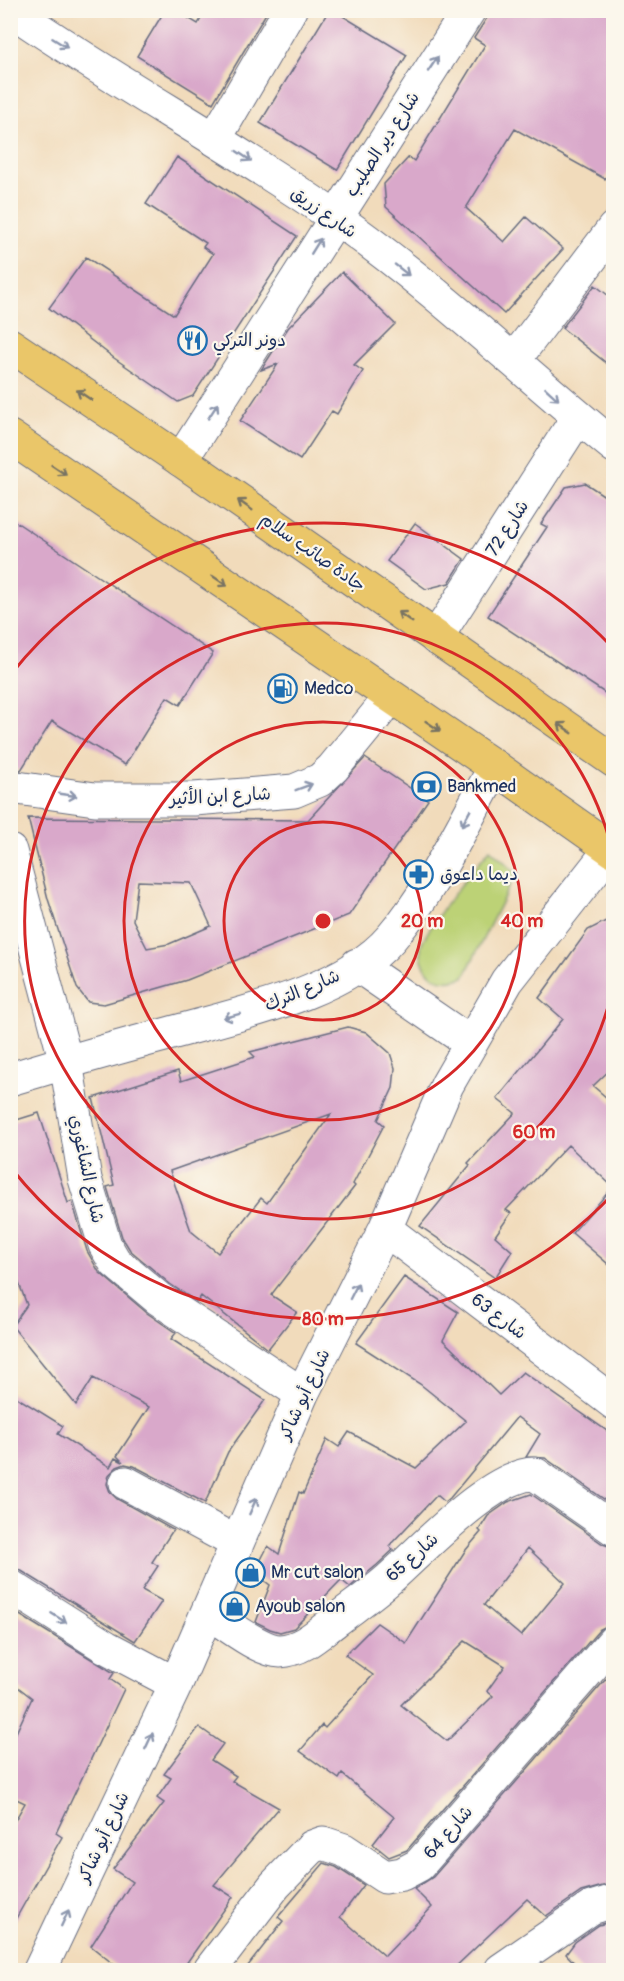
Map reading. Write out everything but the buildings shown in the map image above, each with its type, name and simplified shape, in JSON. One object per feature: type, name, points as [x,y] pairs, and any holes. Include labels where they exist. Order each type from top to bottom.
[{"type":"highway","name":"جادة صائب سلام","points":[[10,345],[181,460],[614,761]]},
{"type":"highway","points":[[12,440],[613,848]]},
{"type":"street","name":"شارع زريق","points":[[11,10],[216,137],[335,217],[514,360],[614,446]]},
{"type":"street","points":[[216,137],[290,10]]},
{"type":"street","name":"شارع دير الصليب","points":[[181,460],[469,10]]},
{"type":"street","points":[[514,360],[614,228]]},
{"type":"street","name":"شارع 72","points":[[436,638],[578,417]]},
{"type":"street","name":"شارع ابن الأثير","points":[[10,788],[94,799],[194,799],[294,791],[320,780],[333,768],[390,697]]},
{"type":"street","name":"شارع الترك","points":[[10,1079],[269,1006],[334,979],[357,965],[390,939],[415,905],[495,767]]},
{"type":"street","name":"شارع أبو شاكر","points":[[40,1971],[176,1684],[302,1394],[385,1229],[447,1085],[507,981],[613,848]]},
{"type":"street","name":"شارع الشاغوري","points":[[10,850],[66,1062],[85,1179],[105,1245],[114,1262],[159,1299],[302,1394]]},
{"type":"street","points":[[357,965],[470,1042]]},
{"type":"street","name":"شارع 63","points":[[385,1229],[614,1403]]},
{"type":"street","name":"شارع 65","points":[[208,1612],[261,1646],[278,1651],[299,1647],[388,1580],[434,1537],[482,1498],[507,1480],[523,1474],[535,1474],[614,1529]]},
{"type":"street","points":[[126,1483],[237,1543]]},
{"type":"street","points":[[10,1586],[106,1647],[176,1684]]},
{"type":"street","name":"شارع 64","points":[[210,1971],[275,1885],[312,1847],[323,1843],[344,1850],[386,1876],[402,1874],[419,1865],[611,1649]]},
{"type":"street","points":[[501,1971],[591,1908],[614,1901]]},
{"type":"green space","points":[[490,849],[516,873],[464,977],[451,980],[438,979],[430,974],[423,962],[421,948],[424,939],[451,898]]},
{"type":"place","name":"دونر التركي","points":[[192,340]]},
{"type":"place","name":"Medco","points":[[283,688]]},
{"type":"place","name":"Bankmed","points":[[426,786]]},
{"type":"place","name":"ديما داعوق","points":[[419,874]]},
{"type":"place","name":"Mr cut salon","points":[[250,1572]]},
{"type":"place","name":"Ayoub salon","points":[[234,1606]]}]
